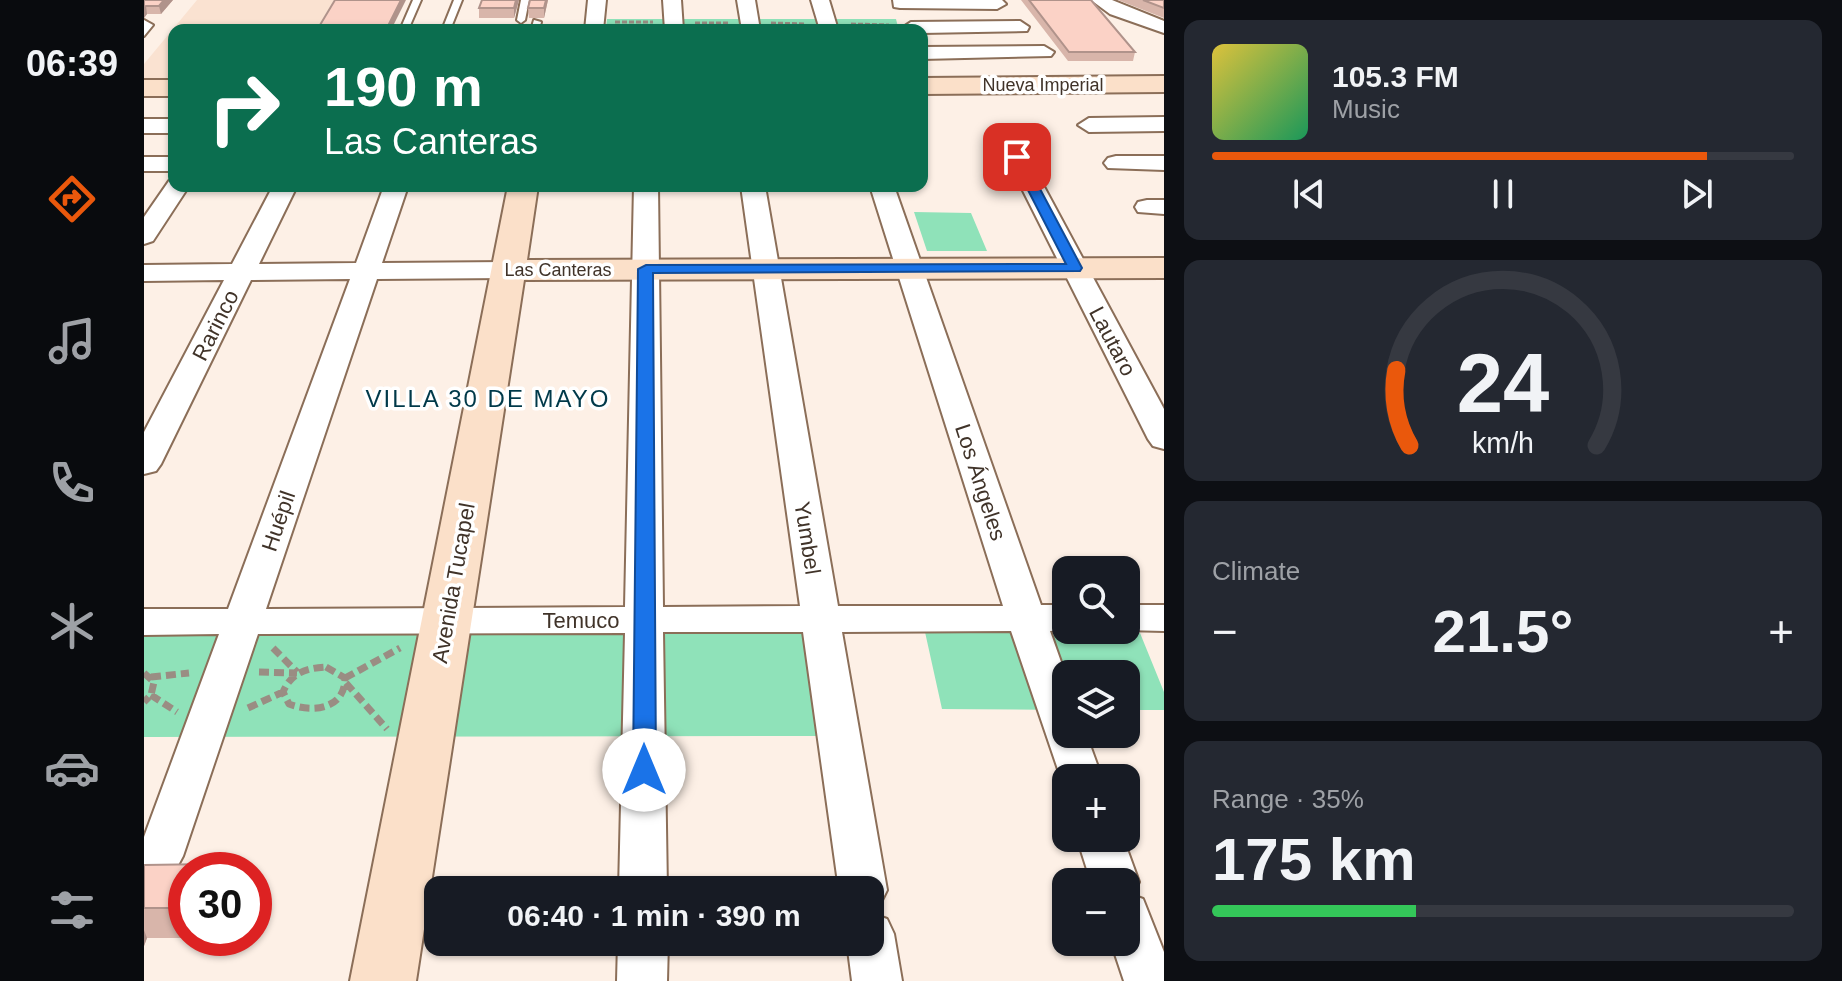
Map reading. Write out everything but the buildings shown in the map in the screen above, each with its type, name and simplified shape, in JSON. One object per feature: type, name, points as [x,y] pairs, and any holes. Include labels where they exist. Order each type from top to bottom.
[{"type":"street","points":[[595,24],[597,0]]},
{"type":"street","points":[[672,0],[674,24]]},
{"type":"street","points":[[746,0],[750,24]]},
{"type":"street","points":[[820,0],[827,24]]},
{"type":"street","points":[[1100,0],[1116,10],[1164,27]]},
{"type":"street","points":[[910,24],[899,2],[997,4]]},
{"type":"street","points":[[928,29],[1020,27]]},
{"type":"street","points":[[928,52],[1044,52]]},
{"type":"street","name":"Nueva Imperial","points":[[930,86],[1164,84]]},
{"type":"street","points":[[144,88],[168,88]]},
{"type":"street","points":[[1089,125],[1164,124]]},
{"type":"street","points":[[144,126],[168,126]]},
{"type":"street","name":"Lautaro","points":[[1017,157],[1164,439]]},
{"type":"street","points":[[1116,163],[1164,163]]},
{"type":"street","points":[[144,164],[168,164]]},
{"type":"street","name":"Rarinco","points":[[144,464],[282,192]]},
{"type":"street","name":"Huépil","points":[[160,856],[394,192]]},
{"type":"street","name":"Avenida Tucapel","points":[[383,981],[522,192]]},
{"type":"street","points":[[643,876],[646,192]]},
{"type":"street","name":"Yumbel","points":[[754,192],[861,876]]},
{"type":"street","name":"Los Ángeles","points":[[884,192],[1075,764]]},
{"type":"street","points":[[144,236],[161,200]]},
{"type":"street","name":"Las Canteras","points":[[144,273],[1164,268]]},
{"type":"street","name":"Temuco","points":[[144,622],[1052,618]]},
{"type":"street","points":[[1140,618],[1164,618]]},
{"type":"street","points":[[1140,954],[1149,981]]},
{"type":"street","points":[[642,981],[643,956]]},
{"type":"street","points":[[873,956],[877,981]]},
{"type":"lane","points":[[407,24],[417,0]]},
{"type":"lane","points":[[448,24],[458,0]]},
{"type":"lane","points":[[521,20],[525,0]]},
{"type":"lane","points":[[144,23],[149,25],[144,33]]},
{"type":"path","points":[[346,683],[341,697],[315,710],[296,708],[284,698],[285,685],[307,669],[334,669],[389,731],[425,744]]},
{"type":"path","points":[[144,673],[151,677],[154,688],[144,702]]},
{"type":"shaded area","points":[[197,0],[334,0],[320,24],[177,24]]},
{"type":"shaded area","points":[[168,35],[168,81],[144,81],[144,64]]},
{"type":"green space","points":[[607,19],[896,19],[897,24],[606,24]]},
{"type":"green space","points":[[914,212],[971,213],[987,251],[927,251]]},
{"type":"green space","points":[[812,622],[827,736],[144,737],[144,632]]},
{"type":"green space","points":[[925,632],[1052,633],[1052,644],[1140,644],[1140,633],[1164,692],[1164,710],[1140,710],[1140,660],[1052,660],[1052,710],[942,709]]},
{"type":"district","name":"VILLA 30 DE MAYO","points":[[488,399]]},
{"type":"route","points":[[644,770],[646,269],[1075,268],[1017,157]]}]
